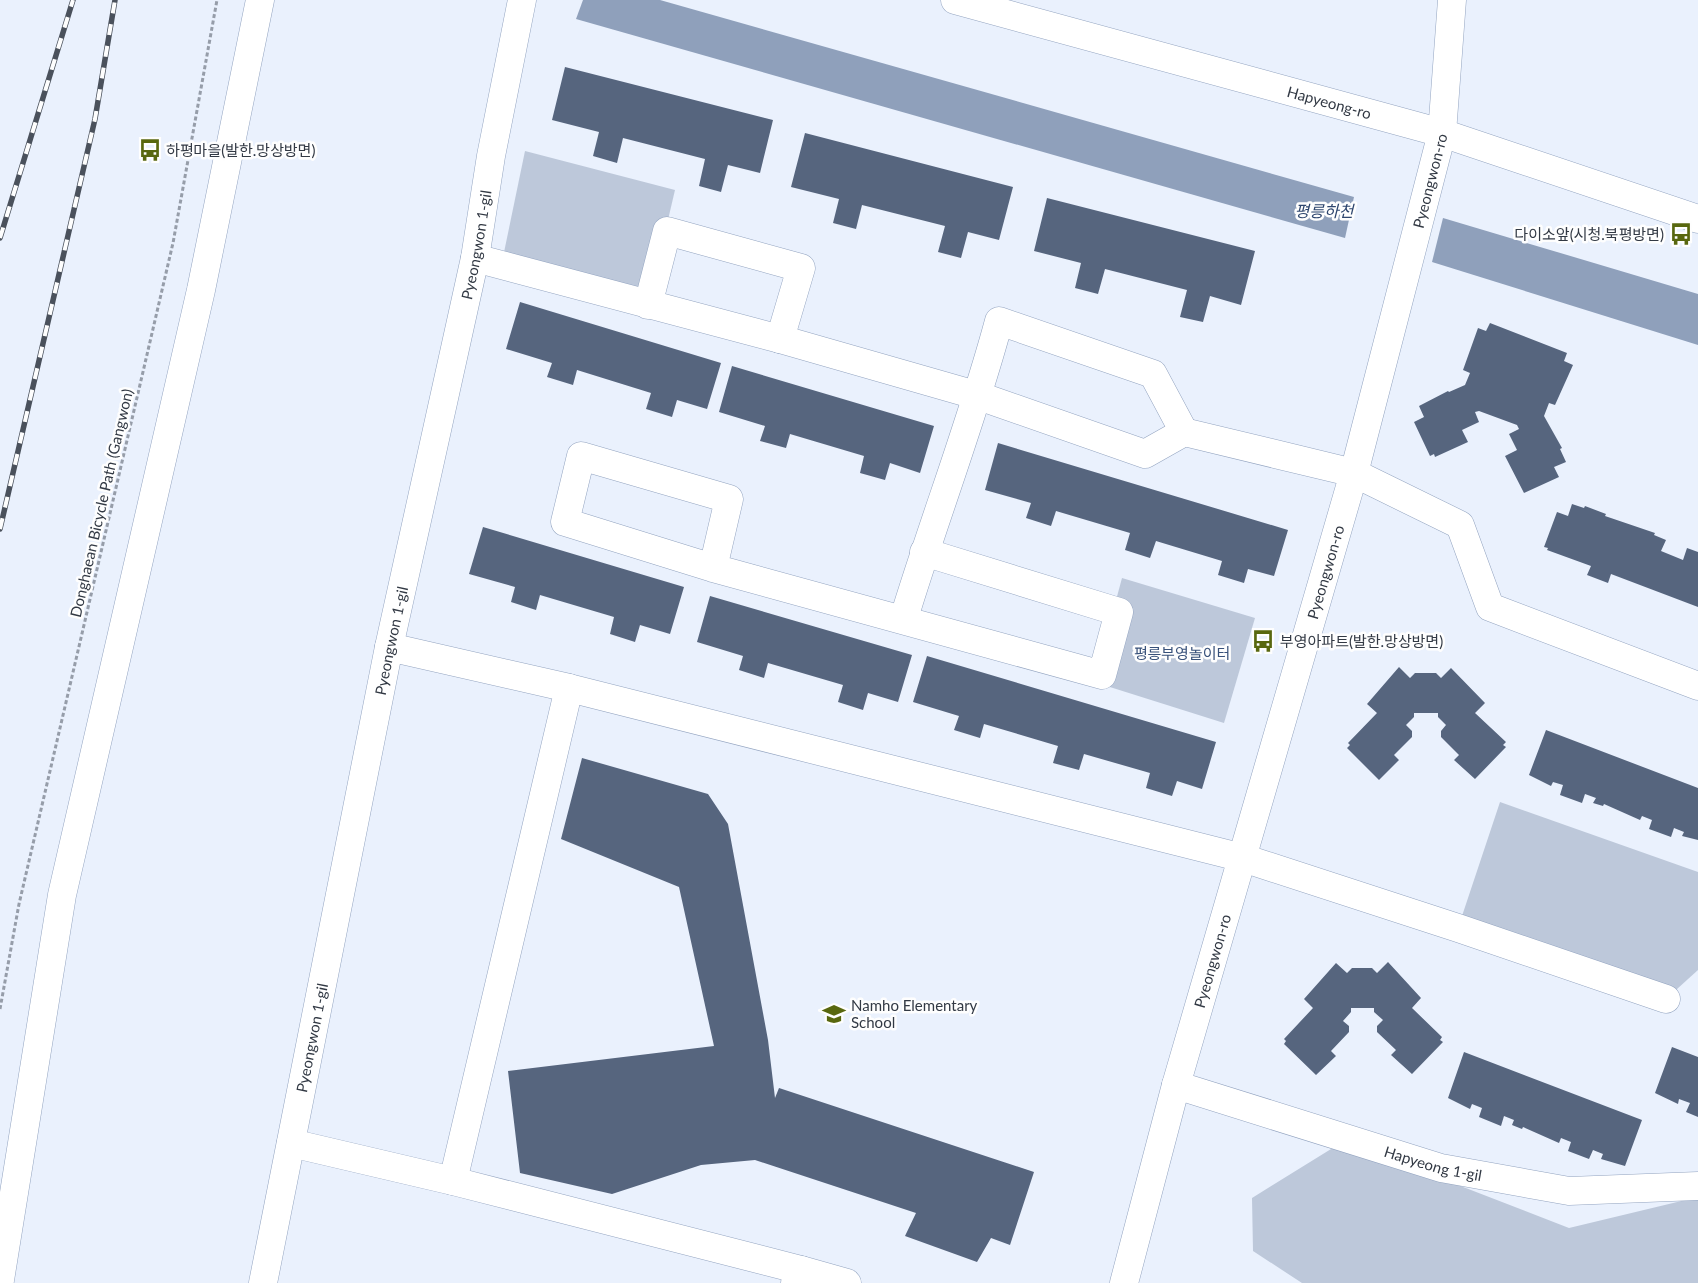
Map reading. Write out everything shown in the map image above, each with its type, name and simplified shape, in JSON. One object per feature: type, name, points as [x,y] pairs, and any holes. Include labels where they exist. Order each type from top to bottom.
[{"type":"street","points":[[0,1280],[62,895],[201,290],[260,0]]},
{"type":"street","name":"Pyeongwon 1-gil","points":[[263,1283],[389,647],[475,258],[491,156],[522,0]]},
{"type":"street","name":"Hapyeong-ro","points":[[955,0],[1442,133],[1698,219]]},
{"type":"street","name":"Pyeongwon-ro","points":[[1124,1283],[1176,1085],[1354,473],[1442,133],[1452,0]]},
{"type":"street","points":[[648,305],[668,231],[801,268],[780,339]]},
{"type":"street","points":[[475,258],[780,339],[979,396],[1145,454],[1184,432],[1354,473],[1460,525],[1490,607],[1698,686]]},
{"type":"street","points":[[904,618],[924,552],[979,396],[999,321],[1153,374],[1184,432]]},
{"type":"street","points":[[712,568],[729,499],[581,456],[565,522],[712,568],[904,618],[1102,675],[1119,612],[924,552]]},
{"type":"street","points":[[389,647],[569,688],[1243,858],[1458,928],[1666,999]]},
{"type":"street","points":[[453,1181],[569,688]]},
{"type":"street","name":"Hapyeong 1-gil","points":[[1176,1085],[1441,1168],[1569,1191],[1698,1186]]},
{"type":"street","points":[[291,1143],[453,1181],[798,1276],[847,1283]]},
{"type":"path","name":"Donghaean Bicycle Path (Gangwon)","points":[[0,1009],[19,904],[173,243],[217,0]]},
{"type":"green space","points":[[525,151],[675,190],[648,305],[502,262]]},
{"type":"green space","name":"평릉부영놀이터","points":[[1122,578],[1255,618],[1224,723],[1094,682]]},
{"type":"green space","points":[[1500,802],[1698,872],[1698,970],[1666,999],[1458,928]]},
{"type":"green space","points":[[1344,1141],[1569,1228],[1698,1197],[1698,1283],[1302,1283],[1253,1251],[1252,1198]]},
{"type":"water","name":"평릉하천","points":[[583,0],[660,0],[1354,197],[1345,238],[576,19]]},
{"type":"water","points":[[1443,218],[1698,294],[1698,345],[1432,262]]},
{"type":"building","points":[[565,67],[773,120],[760,173],[728,165],[721,192],[699,186],[705,159],[623,138],[617,163],[593,156],[599,132],[552,120]]},
{"type":"building","points":[[805,133],[1013,187],[999,240],[968,232],[961,258],[938,252],[945,226],[862,205],[856,229],[833,223],[839,199],[791,187]]},
{"type":"building","points":[[1047,198],[1255,251],[1241,305],[1210,296],[1203,322],[1180,317],[1187,290],[1105,269],[1098,294],[1075,288],[1081,263],[1034,251]]},
{"type":"building","points":[[520,302],[721,363],[707,409],[677,400],[672,417],[646,409],[651,393],[577,370],[573,385],[547,377],[552,363],[506,349]]},
{"type":"building","points":[[1490,323],[1567,353],[1564,361],[1573,365],[1555,405],[1549,403],[1544,416],[1562,448],[1560,449],[1566,462],[1554,467],[1559,477],[1524,493],[1505,456],[1517,450],[1509,434],[1519,429],[1517,425],[1479,411],[1475,412],[1479,422],[1462,430],[1468,442],[1435,457],[1434,454],[1430,456],[1414,422],[1424,417],[1419,406],[1448,391],[1465,385],[1470,373],[1463,370],[1478,328],[1486,331]]},
{"type":"building","points":[[732,366],[934,426],[920,473],[890,463],[885,480],[860,473],[864,456],[790,434],[786,448],[760,441],[765,426],[719,412]]},
{"type":"building","points":[[998,443],[1288,530],[1274,576],[1248,569],[1244,583],[1218,575],[1222,561],[1156,541],[1150,558],[1125,550],[1130,533],[1056,511],[1051,526],[1026,518],[1031,503],[985,490]]},
{"type":"building","points":[[1572,504],[1584,508],[1585,506],[1606,514],[1605,516],[1655,533],[1654,535],[1666,540],[1661,551],[1683,560],[1687,548],[1698,552],[1698,607],[1611,574],[1608,583],[1587,575],[1591,566],[1547,550],[1548,548],[1544,547],[1557,512],[1568,516]]},
{"type":"building","points":[[483,527],[684,587],[670,634],[640,625],[635,642],[610,634],[614,617],[540,595],[536,610],[511,602],[515,587],[469,574]]},
{"type":"building","points":[[710,596],[912,655],[898,702],[868,693],[863,710],[838,702],[843,685],[768,663],[764,678],[739,670],[743,656],[697,642]]},
{"type":"building","points":[[927,656],[1216,742],[1202,789],[1177,781],[1172,796],[1146,788],[1150,773],[1084,754],[1079,770],[1053,763],[1058,746],[984,724],[980,738],[954,730],[959,716],[913,702]]},
{"type":"building","points":[[1399,667],[1410,678],[1415,673],[1436,673],[1441,678],[1451,668],[1485,703],[1475,713],[1506,742],[1503,745],[1506,747],[1475,779],[1454,760],[1459,755],[1441,737],[1441,731],[1446,725],[1438,717],[1438,713],[1414,713],[1414,717],[1406,725],[1412,731],[1412,737],[1394,755],[1399,760],[1379,780],[1347,748],[1350,745],[1348,743],[1377,713],[1367,704]]},
{"type":"building","points":[[1546,730],[1698,788],[1698,840],[1682,836],[1684,832],[1674,828],[1671,837],[1649,829],[1652,820],[1642,816],[1640,820],[1604,804],[1603,806],[1593,803],[1596,798],[1585,794],[1582,803],[1560,795],[1563,785],[1553,782],[1551,786],[1529,775]]},
{"type":"building","points":[[582,758],[708,794],[728,824],[768,1040],[775,1098],[779,1088],[1034,1172],[1010,1245],[991,1238],[977,1262],[905,1236],[916,1213],[755,1160],[701,1165],[612,1194],[520,1173],[508,1071],[714,1046],[679,887],[561,839]]},
{"type":"building","points":[[1388,962],[1421,998],[1412,1008],[1442,1037],[1440,1040],[1443,1042],[1412,1074],[1391,1055],[1396,1050],[1377,1032],[1377,1026],[1383,1020],[1374,1012],[1374,1008],[1351,1008],[1351,1012],[1343,1021],[1349,1026],[1349,1032],[1331,1051],[1336,1056],[1316,1075],[1284,1044],[1286,1041],[1284,1039],[1313,1008],[1304,999],[1336,963],[1347,973],[1352,968],[1372,968],[1377,973]]},
{"type":"building","points":[[1672,1047],[1698,1057],[1698,1117],[1686,1112],[1690,1103],[1679,1099],[1678,1104],[1655,1093]]},
{"type":"building","points":[[1464,1052],[1642,1120],[1625,1166],[1601,1159],[1603,1154],[1593,1150],[1589,1159],[1568,1151],[1571,1142],[1561,1138],[1559,1143],[1523,1127],[1522,1129],[1512,1125],[1514,1120],[1504,1116],[1501,1126],[1479,1117],[1482,1108],[1472,1104],[1470,1109],[1448,1098]]},
{"type":"railway","points":[[0,238],[73,0]]},
{"type":"railway","points":[[0,529],[95,119],[115,0]]},
{"type":"place","name":"하평마을(발한.망상방면)","points":[[150,150]]},
{"type":"place","name":"다이소앞(시청.북평방면)","points":[[1681,234]]},
{"type":"place","name":"부영아파트(발한.망상방면)","points":[[1263,641]]},
{"type":"place","name":"Namho Elementary School","points":[[834,1014]]}]
